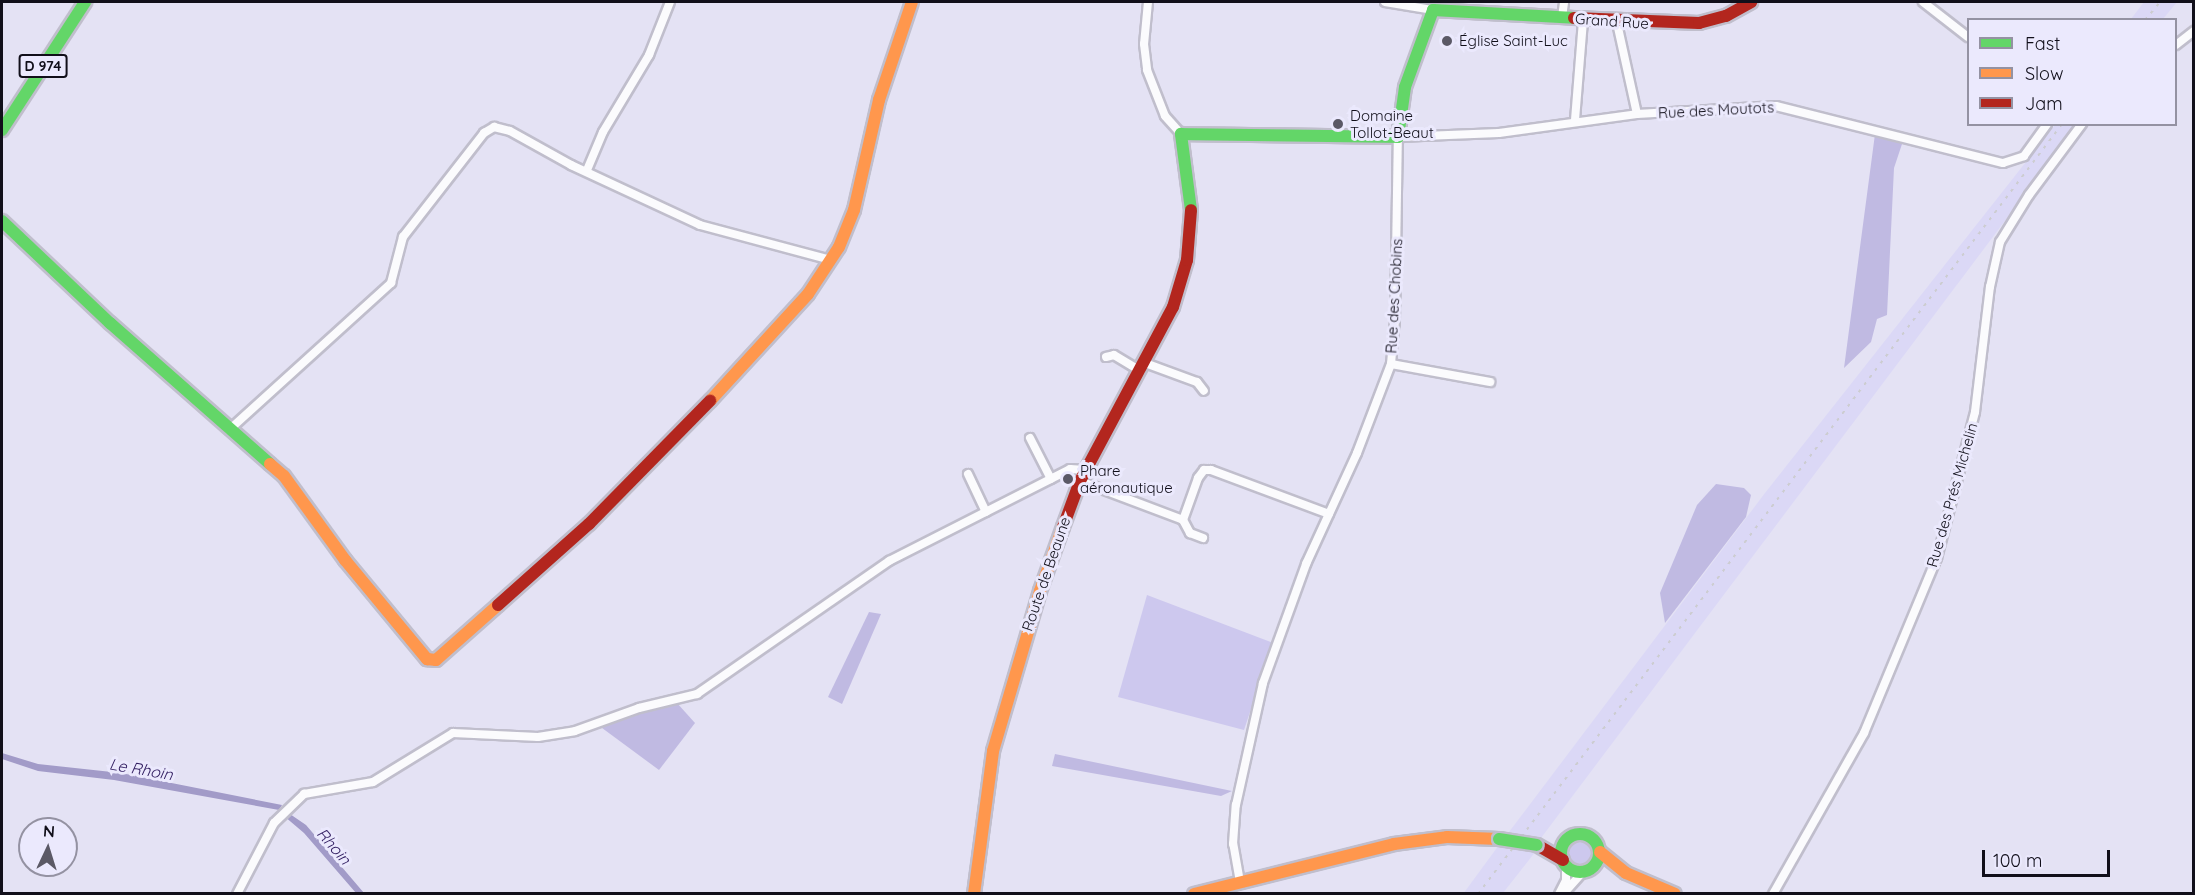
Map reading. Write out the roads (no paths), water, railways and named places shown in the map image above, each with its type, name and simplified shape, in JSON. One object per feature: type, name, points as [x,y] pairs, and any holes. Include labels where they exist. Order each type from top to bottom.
[{"type":"street","name":"D 974","points":[[2,130],[85,2]]},
{"type":"street","points":[[587,170],[600,138],[649,55],[670,2]]},
{"type":"street","points":[[2,221],[229,430],[284,476],[345,560],[427,659],[436,660],[589,524],[759,351],[831,260],[860,191],[879,99],[912,2]]},
{"type":"street","points":[[1148,2],[1144,44],[1147,70],[1165,116],[1181,134],[1398,137],[1405,87],[1433,10],[1385,2]]},
{"type":"street","points":[[1562,17],[1564,2]]},
{"type":"street","name":"Grand Rue","points":[[1433,10],[1562,17],[1617,23],[1699,23],[1726,16],[1751,2]]},
{"type":"street","points":[[1923,2],[1967,36]]},
{"type":"street","points":[[1575,120],[1583,20]]},
{"type":"street","points":[[1617,23],[1637,114]]},
{"type":"street","points":[[2177,44],[2193,32]]},
{"type":"street","name":"Rue des Moutots","points":[[1398,137],[1499,133],[1575,120],[1776,106],[2003,163],[2024,156],[2046,126]]},
{"type":"street","name":"Rue des Prés Michelin","points":[[1773,894],[1864,733],[1936,558],[1975,412],[1990,287],[2003,235],[2081,126]]},
{"type":"street","points":[[229,430],[391,283],[404,237],[484,133],[503,128],[700,225],[831,260]]},
{"type":"street","name":"Route de Beaune","points":[[974,894],[1000,720],[1040,591],[1083,475],[1143,367],[1173,307],[1187,260],[1192,201],[1181,134]]},
{"type":"street","name":"Rue des Chobins","points":[[1240,882],[1234,854],[1234,825],[1254,714],[1305,564],[1329,514],[1391,364],[1395,320],[1398,137]]},
{"type":"street","points":[[1106,357],[1114,355],[1143,367],[1197,382],[1204,391]]},
{"type":"street","points":[[1391,364],[1490,382]]},
{"type":"street","points":[[1030,438],[1051,479]]},
{"type":"street","points":[[237,894],[274,823],[304,794],[373,782],[453,733],[538,737],[575,731],[639,708],[697,694],[795,623],[889,561],[1070,469],[1183,520],[1190,533],[1203,538]]},
{"type":"street","points":[[1183,520],[1198,478],[1204,470],[1329,514]]},
{"type":"street","points":[[968,474],[986,512]]},
{"type":"street","points":[[1194,894],[1419,840],[1499,839],[1537,845],[1564,842],[1573,835],[1586,834],[1595,840],[1600,852],[1626,873],[1675,894]]},
{"type":"street","points":[[1559,894],[1566,880],[1564,842]]},
{"type":"street","points":[[1537,845],[1564,863],[1587,870],[1626,873]]},
{"type":"street","points":[[1564,894],[1587,870],[1600,852]]},
{"type":"railway","points":[[2147,18],[2160,2]]},
{"type":"railway","points":[[1478,894],[2060,126]]},
{"type":"place","name":"Église Saint-Luc","points":[[1447,41]]},
{"type":"place","name":"Domaine Tollot-Beaut","points":[[1338,124]]},
{"type":"place","name":"Phare aéronautique","points":[[1068,479]]},
{"type":"water label","name":"Le Rhoin","points":[[141,769]]},
{"type":"water label","name":"Rhoin","points":[[334,846]]}]
